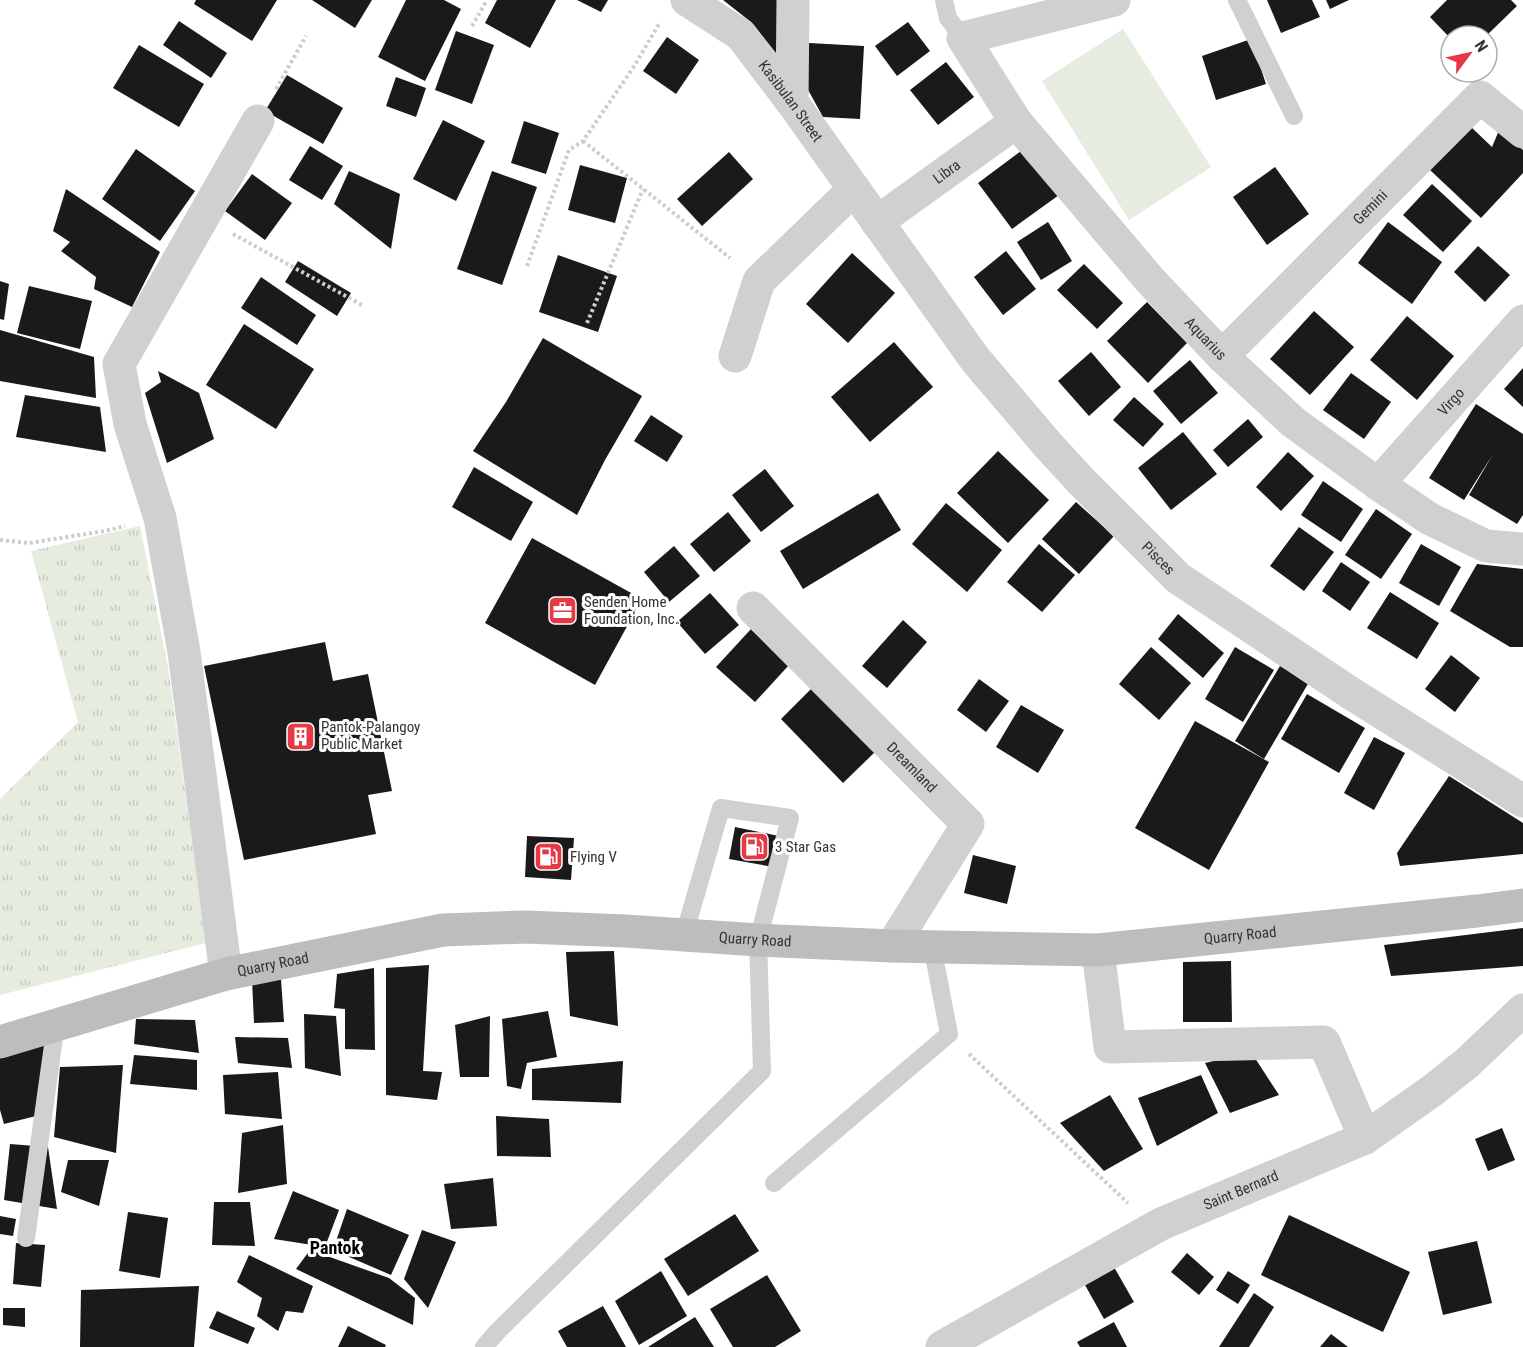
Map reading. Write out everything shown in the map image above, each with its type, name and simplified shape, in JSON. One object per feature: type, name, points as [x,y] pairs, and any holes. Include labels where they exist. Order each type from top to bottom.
[{"type":"street","name":"Kasibulan Street","points":[[687,0],[741,35],[792,102],[877,222]]},
{"type":"street","points":[[792,102],[793,0]]},
{"type":"street","points":[[963,38],[1114,0]]},
{"type":"street","name":"Aquarius","points":[[963,38],[1016,122],[1150,280],[1222,356],[1293,422],[1430,519],[1486,546],[1523,549]]},
{"type":"street","name":"Gemini","points":[[1222,356],[1480,97],[1523,132]]},
{"type":"street","points":[[226,974],[184,652],[160,518],[130,424],[119,364],[258,122]]},
{"type":"street","name":"Libra","points":[[877,222],[1016,122]]},
{"type":"street","points":[[735,356],[759,281],[854,189]]},
{"type":"street","name":"Pisces","points":[[877,222],[975,359],[1081,481],[1178,578],[1352,694],[1523,801]]},
{"type":"street","name":"Virgo","points":[[1378,484],[1523,321]]},
{"type":"street","name":"Dreamland","points":[[753,608],[968,824],[892,946]]},
{"type":"street","name":"Quarry Road","points":[[0,1042],[226,974],[443,930],[525,927],[892,946],[1098,950],[1523,905]]},
{"type":"street","points":[[1098,950],[1110,1047],[1324,1042],[1365,1138]]},
{"type":"street","name":"Saint Bernard","points":[[942,1347],[1161,1224],[1365,1138],[1467,1063],[1523,1010]]},
{"type":"lane","points":[[944,0],[948,18],[963,38]]},
{"type":"lane","points":[[1237,0],[1294,116]]},
{"type":"lane","points":[[484,1347],[496,1332],[762,1071],[758,940],[790,818],[721,808],[684,935]]},
{"type":"lane","points":[[774,1183],[949,1035],[932,946]]},
{"type":"lane","points":[[26,1239],[56,1024]]},
{"type":"path","points":[[471,26],[487,0]]},
{"type":"path","points":[[527,266],[569,150],[583,141],[633,69],[661,20]]},
{"type":"path","points":[[258,122],[306,36]]},
{"type":"path","points":[[583,141],[759,281]]},
{"type":"path","points":[[587,323],[643,189]]},
{"type":"path","points":[[204,218],[362,305]]},
{"type":"path","points":[[0,540],[29,543],[60,539],[160,518]]},
{"type":"path","points":[[949,1035],[1131,1206],[1149,1231]]},
{"type":"green space","points":[[1123,29],[1211,167],[1129,220],[1042,81]]},
{"type":"green space","points":[[140,526],[168,667],[206,943],[0,995],[0,799],[78,722],[31,551]]},
{"type":"building","points":[[196,0],[277,0],[252,41],[194,4]]},
{"type":"building","points":[[312,0],[372,0],[355,28]]},
{"type":"building","points":[[406,0],[444,0],[461,9],[425,81],[378,57]]},
{"type":"building","points":[[497,0],[556,0],[530,48],[485,23]]},
{"type":"building","points":[[577,0],[608,0],[601,12]]},
{"type":"building","points":[[723,0],[788,0],[784,63],[751,22]]},
{"type":"building","points":[[1267,0],[1312,0],[1320,17],[1281,33]]},
{"type":"building","points":[[1326,0],[1349,0],[1330,9]]},
{"type":"building","points":[[1447,0],[1511,0],[1517,6],[1498,24],[1439,24],[1439,26],[1430,17]]},
{"type":"building","points":[[179,21],[227,53],[211,78],[163,45]]},
{"type":"building","points":[[908,22],[930,51],[897,76],[875,46]]},
{"type":"building","points":[[456,31],[494,45],[472,104],[435,90]]},
{"type":"building","points":[[667,37],[699,60],[676,94],[643,71]]},
{"type":"building","points":[[1251,39],[1266,84],[1216,100],[1202,56]]},
{"type":"building","points":[[809,43],[864,46],[860,119],[823,117],[807,88]]},
{"type":"building","points":[[139,45],[204,84],[179,127],[113,88]]},
{"type":"building","points":[[946,62],[974,97],[938,125],[910,90]]},
{"type":"building","points":[[287,75],[343,108],[323,144],[265,111]]},
{"type":"building","points":[[396,77],[426,88],[416,117],[386,106]]},
{"type":"building","points":[[443,120],[485,141],[456,201],[413,179]]},
{"type":"building","points":[[524,121],[559,133],[546,174],[511,163]]},
{"type":"building","points":[[1470,126],[1492,147],[1500,128],[1523,150],[1523,173],[1481,218],[1430,170]]},
{"type":"building","points":[[310,146],[343,166],[322,200],[289,180]]},
{"type":"building","points":[[1025,148],[1059,195],[1012,229],[978,183]]},
{"type":"building","points":[[136,149],[195,191],[160,241],[102,199]]},
{"type":"building","points":[[729,152],[753,179],[702,226],[677,199]]},
{"type":"building","points":[[580,165],[627,178],[615,223],[568,210]]},
{"type":"building","points":[[1275,167],[1309,214],[1267,245],[1233,197]]},
{"type":"building","points":[[349,171],[400,194],[391,249],[334,204]]},
{"type":"building","points":[[492,171],[537,187],[502,285],[457,269]]},
{"type":"building","points":[[252,174],[292,203],[265,240],[225,211]]},
{"type":"building","points":[[1432,184],[1472,221],[1443,252],[1403,215]]},
{"type":"building","points":[[66,189],[160,252],[132,307],[94,289],[96,277],[61,251],[70,242],[53,231]]},
{"type":"building","points":[[1048,222],[1072,261],[1041,280],[1017,242]]},
{"type":"building","points":[[1388,222],[1442,262],[1412,304],[1358,263]]},
{"type":"building","points":[[1478,246],[1510,275],[1485,302],[1454,272]]},
{"type":"building","points":[[1006,251],[1036,289],[1003,315],[974,277]]},
{"type":"building","points":[[852,253],[895,293],[848,343],[806,304]]},
{"type":"building","points":[[558,255],[617,276],[598,332],[539,312]]},
{"type":"building","points":[[298,261],[351,293],[337,316],[285,282]]},
{"type":"building","points":[[1084,264],[1123,303],[1097,329],[1057,290]]},
{"type":"building","points":[[261,277],[316,315],[297,345],[241,308]]},
{"type":"building","points":[[0,281],[9,284],[4,320],[0,319]]},
{"type":"building","points":[[29,286],[92,301],[80,349],[17,333]]},
{"type":"building","points":[[1147,302],[1187,343],[1148,383],[1107,341]]},
{"type":"building","points":[[1314,311],[1354,347],[1310,395],[1270,359]]},
{"type":"building","points":[[1407,316],[1454,356],[1417,400],[1370,360]]},
{"type":"building","points":[[244,324],[314,369],[276,429],[206,385]]},
{"type":"building","points":[[0,330],[94,357],[96,398],[0,381]]},
{"type":"building","points":[[543,338],[642,396],[577,515],[473,451],[506,402]]},
{"type":"building","points":[[894,342],[933,387],[870,442],[831,397]]},
{"type":"building","points":[[1091,352],[1121,387],[1089,416],[1058,381]]},
{"type":"building","points":[[1190,360],[1218,393],[1181,424],[1153,391]]},
{"type":"building","points":[[1523,368],[1523,407],[1504,389]]},
{"type":"building","points":[[158,371],[199,393],[214,439],[167,463],[145,393],[161,382]]},
{"type":"building","points":[[1351,373],[1391,402],[1364,439],[1323,410]]},
{"type":"building","points":[[25,395],[100,407],[106,452],[16,437]]},
{"type":"building","points":[[1134,397],[1164,424],[1143,447],[1113,420]]},
{"type":"building","points":[[1476,404],[1523,434],[1523,515],[1517,524],[1469,495],[1493,454],[1464,500],[1429,478]]},
{"type":"building","points":[[651,415],[683,436],[667,462],[634,441]]},
{"type":"building","points":[[1248,419],[1263,437],[1228,467],[1213,450]]},
{"type":"building","points":[[1183,432],[1217,474],[1171,510],[1138,468]]},
{"type":"building","points":[[998,451],[1049,500],[1008,543],[957,493]]},
{"type":"building","points":[[1288,452],[1314,476],[1281,511],[1256,487]]},
{"type":"building","points":[[474,467],[533,502],[511,541],[452,507]]},
{"type":"building","points":[[765,469],[794,506],[761,532],[732,495]]},
{"type":"building","points":[[1323,481],[1363,509],[1341,542],[1301,515]]},
{"type":"building","points":[[878,493],[901,530],[803,589],[780,551]]},
{"type":"building","points":[[1076,502],[1114,536],[1079,574],[1042,539]]},
{"type":"building","points":[[946,503],[1002,550],[967,592],[912,544]]},
{"type":"building","points":[[1376,509],[1412,534],[1381,579],[1345,555]]},
{"type":"building","points":[[728,512],[751,541],[714,572],[690,544]]},
{"type":"building","points":[[1299,527],[1334,552],[1304,591],[1270,566]]},
{"type":"building","name":"Senden Home Foundation, Inc.","points":[[532,538],[642,599],[595,685],[485,623]]},
{"type":"building","points":[[1039,544],[1075,575],[1042,612],[1007,582]]},
{"type":"building","points":[[1421,544],[1461,567],[1439,606],[1399,583]]},
{"type":"building","points":[[674,546],[700,576],[669,602],[644,572]]},
{"type":"building","points":[[1341,562],[1370,582],[1350,611],[1322,591]]},
{"type":"building","points":[[1477,564],[1523,569],[1523,647],[1510,647],[1450,611]]},
{"type":"building","points":[[1390,592],[1439,623],[1417,659],[1367,628]]},
{"type":"building","points":[[710,593],[739,625],[705,654],[677,622]]},
{"type":"building","points":[[1178,614],[1224,653],[1203,678],[1158,639]]},
{"type":"building","points":[[903,620],[927,642],[887,688],[862,666]]},
{"type":"building","points":[[751,629],[789,665],[755,702],[716,667]]},
{"type":"building","name":"Pantok-Palangoy Public Market","points":[[325,642],[333,681],[368,674],[392,791],[368,795],[376,834],[244,860],[204,666]]},
{"type":"building","points":[[1151,647],[1191,683],[1159,720],[1119,684]]},
{"type":"building","points":[[1235,647],[1274,670],[1243,722],[1205,699]]},
{"type":"building","points":[[1451,655],[1480,678],[1455,712],[1425,689]]},
{"type":"building","points":[[1280,666],[1309,682],[1264,759],[1235,741]]},
{"type":"building","points":[[979,679],[1009,701],[986,732],[957,710]]},
{"type":"building","points":[[813,687],[876,751],[843,783],[781,719]]},
{"type":"building","points":[[1307,694],[1365,728],[1339,773],[1281,739]]},
{"type":"building","points":[[1021,705],[1064,730],[1038,773],[996,747]]},
{"type":"building","points":[[1195,721],[1269,762],[1209,870],[1135,828]]},
{"type":"building","points":[[1374,737],[1405,753],[1374,810],[1344,793]]},
{"type":"building","points":[[1449,776],[1523,823],[1523,854],[1400,866],[1397,853]]},
{"type":"building","name":"3 Star Gas","points":[[735,827],[779,836],[773,867],[729,859]]},
{"type":"building","name":"Flying V","points":[[527,836],[574,838],[571,880],[525,877]]},
{"type":"building","points":[[973,855],[1016,866],[1007,904],[964,893]]},
{"type":"building","points":[[1523,928],[1523,966],[1391,976],[1384,945]]},
{"type":"building","points":[[614,951],[618,1026],[570,1016],[566,952]]},
{"type":"building","points":[[1231,961],[1232,1022],[1183,1022],[1183,962]]},
{"type":"building","points":[[429,965],[423,1071],[442,1072],[437,1100],[386,1095],[386,968]]},
{"type":"building","points":[[374,968],[375,1050],[345,1049],[345,1009],[334,1008],[337,974]]},
{"type":"building","points":[[281,979],[284,1022],[254,1023],[252,980]]},
{"type":"building","points":[[548,1011],[557,1057],[527,1063],[521,1089],[507,1086],[502,1019]]},
{"type":"building","points":[[304,1014],[336,1016],[341,1076],[305,1068]]},
{"type":"building","points":[[490,1016],[489,1077],[460,1077],[455,1025]]},
{"type":"building","points":[[136,1019],[195,1020],[199,1053],[134,1044]]},
{"type":"building","points":[[50,1036],[52,1112],[4,1124],[0,1110],[0,1051]]},
{"type":"building","points":[[235,1037],[288,1038],[292,1068],[238,1063]]},
{"type":"building","points":[[1251,1052],[1279,1095],[1230,1113],[1205,1063]]},
{"type":"building","points":[[134,1055],[197,1060],[197,1090],[130,1084]]},
{"type":"building","points":[[623,1061],[621,1103],[532,1100],[532,1069]]},
{"type":"building","points":[[123,1065],[116,1153],[54,1137],[60,1067]]},
{"type":"building","points":[[278,1072],[282,1119],[225,1114],[223,1075]]},
{"type":"building","points":[[1201,1075],[1218,1113],[1157,1146],[1138,1098]]},
{"type":"building","points":[[1110,1095],[1143,1149],[1104,1171],[1060,1123]]},
{"type":"building","points":[[496,1116],[549,1119],[551,1157],[497,1156]]},
{"type":"building","points":[[283,1125],[287,1184],[238,1193],[242,1133]]},
{"type":"building","points":[[1502,1128],[1515,1160],[1488,1171],[1475,1139]]},
{"type":"building","points":[[10,1144],[48,1147],[57,1209],[4,1200]]},
{"type":"building","points":[[68,1160],[109,1160],[99,1206],[61,1192]]},
{"type":"building","points":[[493,1178],[497,1226],[451,1229],[444,1184]]},
{"type":"building","points":[[293,1191],[339,1210],[325,1247],[274,1239]]},
{"type":"building","points":[[214,1202],[250,1202],[255,1246],[212,1245]]},
{"type":"building","points":[[347,1209],[409,1235],[391,1275],[333,1250]]},
{"type":"building","points":[[128,1212],[168,1218],[160,1278],[119,1271]]},
{"type":"building","points":[[735,1214],[759,1251],[688,1296],[664,1259]]},
{"type":"building","points":[[1289,1215],[1410,1272],[1383,1332],[1261,1275]]},
{"type":"building","points":[[0,1216],[16,1219],[13,1236],[0,1234]]},
{"type":"building","points":[[422,1230],[456,1242],[428,1308],[404,1279]]},
{"type":"building","points":[[1477,1241],[1492,1303],[1443,1315],[1428,1252]]},
{"type":"building","points":[[16,1243],[45,1245],[41,1287],[13,1284]]},
{"type":"building","points":[[310,1250],[389,1278],[415,1298],[413,1325],[296,1269]]},
{"type":"building","points":[[1187,1253],[1214,1277],[1199,1295],[1171,1272]]},
{"type":"building","points":[[249,1255],[313,1286],[303,1313],[286,1311],[278,1331],[257,1316],[262,1298],[237,1282]]},
{"type":"building","points":[[1114,1267],[1134,1302],[1104,1319],[1085,1285]]},
{"type":"building","points":[[661,1271],[687,1316],[639,1345],[615,1301]]},
{"type":"building","points":[[1228,1271],[1250,1285],[1238,1304],[1216,1290]]},
{"type":"building","points":[[767,1275],[801,1331],[775,1347],[733,1347],[710,1309]]},
{"type":"building","points":[[199,1286],[194,1347],[80,1347],[81,1290]]},
{"type":"building","points":[[1254,1293],[1274,1307],[1249,1347],[1219,1347]]},
{"type":"building","points":[[603,1306],[626,1347],[567,1347],[558,1331]]},
{"type":"building","points":[[3,1308],[25,1308],[25,1327],[3,1325]]},
{"type":"building","points":[[217,1311],[255,1328],[248,1344],[209,1328]]},
{"type":"building","points":[[695,1317],[714,1347],[648,1347]]},
{"type":"building","points":[[1114,1322],[1127,1347],[1080,1347],[1077,1342]]},
{"type":"building","points":[[348,1326],[386,1345],[385,1347],[338,1347]]},
{"type":"building","points":[[1331,1334],[1348,1347],[1320,1347]]},
{"type":"place","name":"Senden Home Foundation, Inc.","points":[[563,611]]},
{"type":"place","name":"Pantok-Palangoy Public Market","points":[[300,736]]},
{"type":"place","name":"3 Star Gas","points":[[754,847]]},
{"type":"place","name":"Flying V","points":[[549,857]]},
{"type":"district","name":"Pantok","points":[[335,1248]]}]
